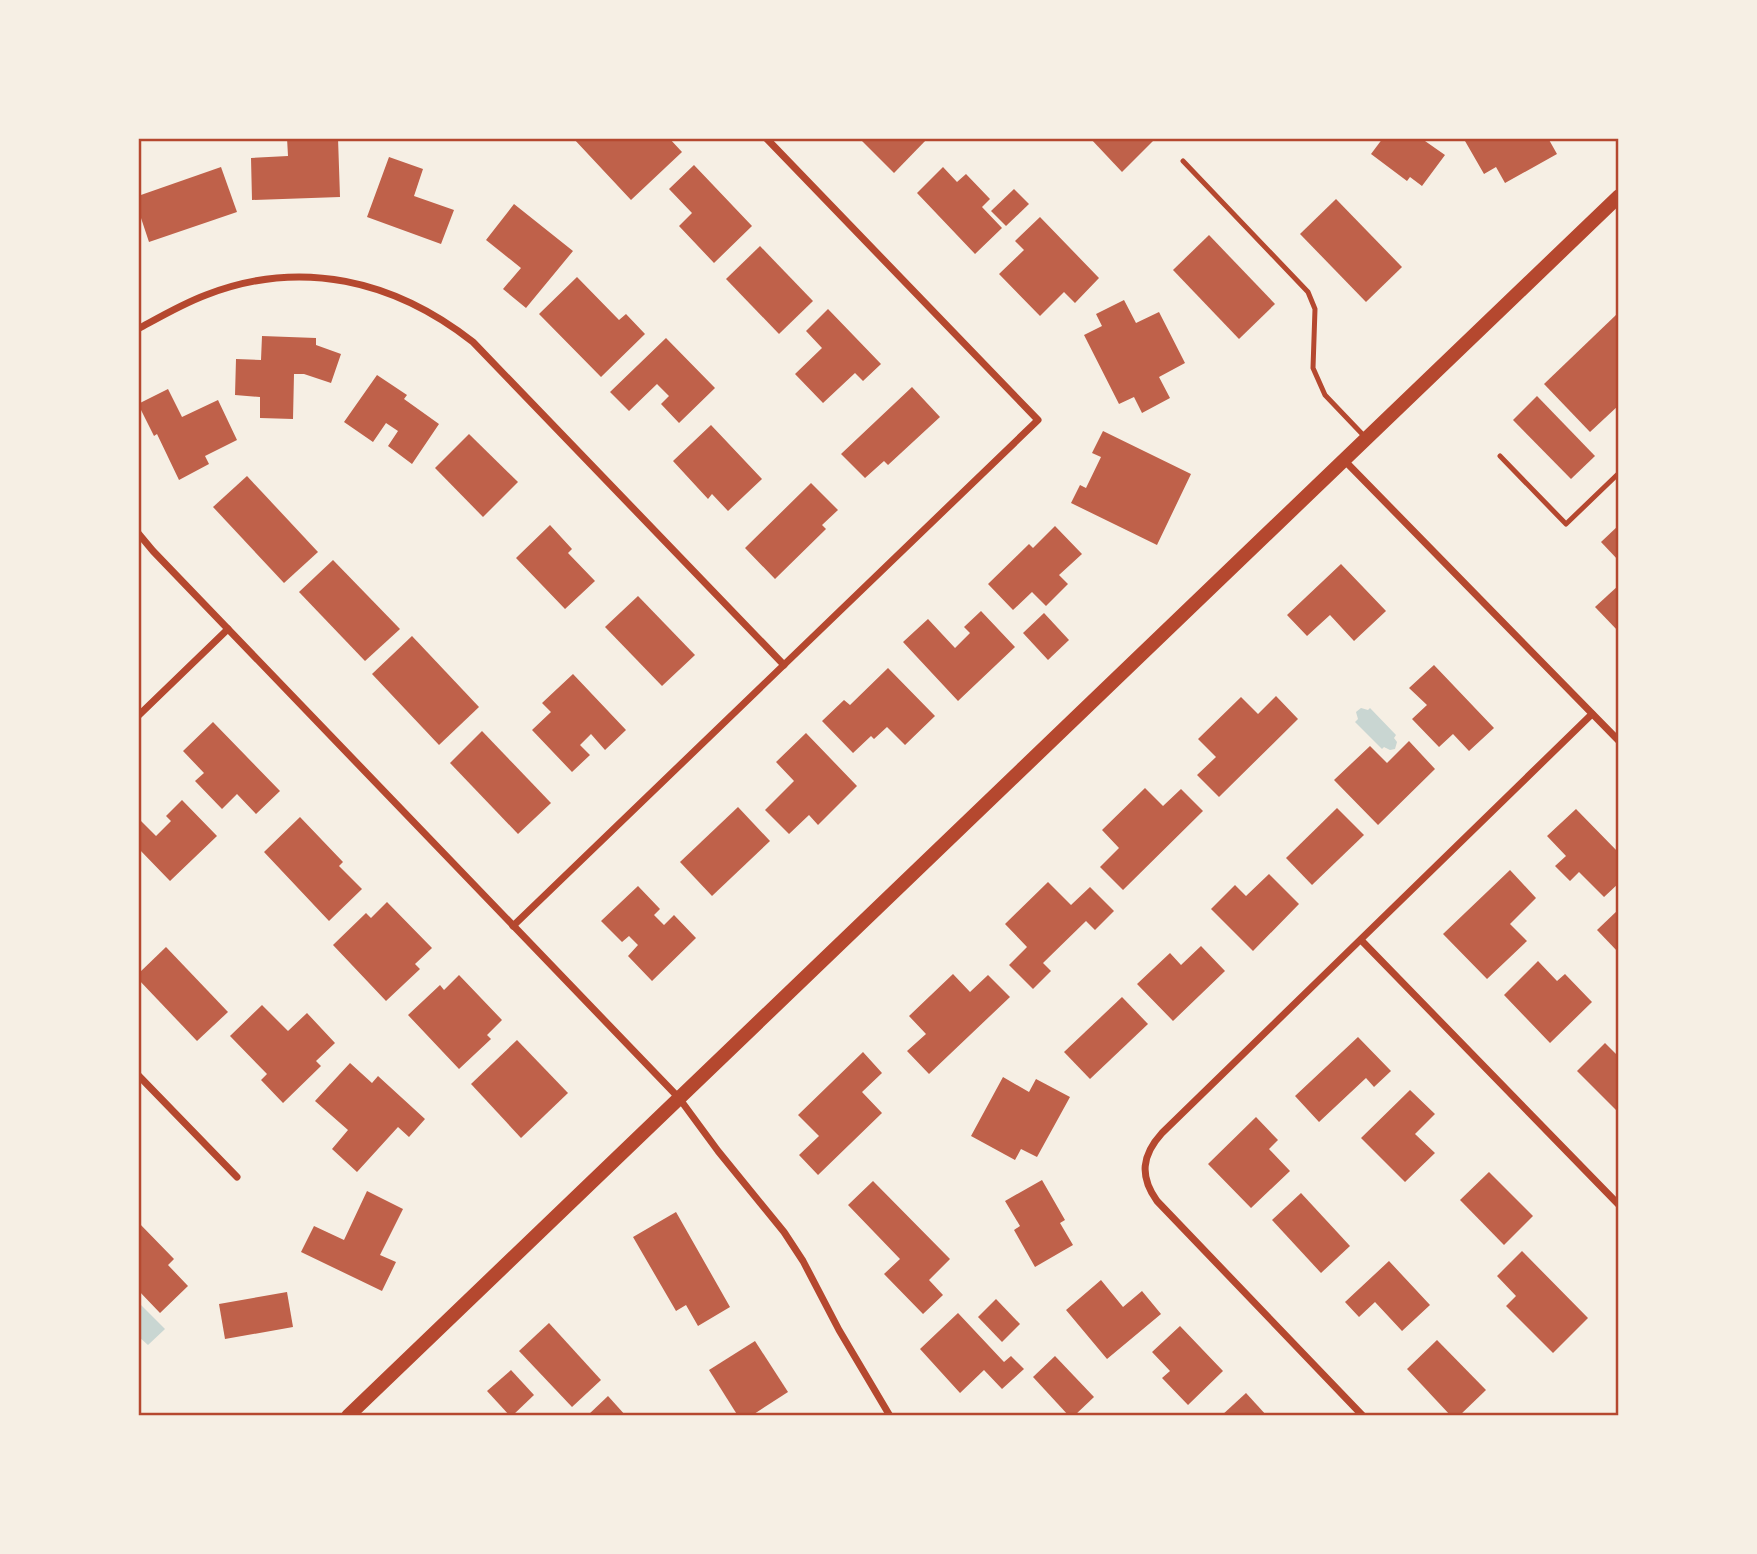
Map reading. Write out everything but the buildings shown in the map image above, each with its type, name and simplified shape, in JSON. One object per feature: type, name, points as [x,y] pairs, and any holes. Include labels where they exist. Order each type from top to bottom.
[{"type":"main road","points":[[348,1416],[1619,196]]},
{"type":"street","points":[[513,926],[1038,420],[766,138]]},
{"type":"street","points":[[138,329],[204,295],[241,284],[289,277],[318,277],[375,287],[427,309],[473,342],[784,665]]},
{"type":"street","points":[[1343,460],[1619,741]]},
{"type":"street","points":[[138,533],[679,1098],[784,1232],[890,1416]]},
{"type":"street","points":[[138,716],[228,629]]},
{"type":"street","points":[[1363,1416],[1157,1201],[1144,1178],[1147,1153],[1162,1133],[1592,714]]},
{"type":"street","points":[[1361,940],[1619,1205]]},
{"type":"street","points":[[138,1075],[237,1177]]},
{"type":"lane","points":[[1183,160],[1308,292],[1315,309],[1312,368],[1325,396],[1366,438]]},
{"type":"lane","points":[[1500,456],[1566,524],[1619,473]]},
{"type":"shaded area","points":[[1361,708],[1370,708],[1396,735],[1395,749],[1382,749],[1355,722],[1358,719],[1356,712]]},
{"type":"shaded area","points":[[138,1302],[165,1329],[148,1345],[138,1336]]}]
